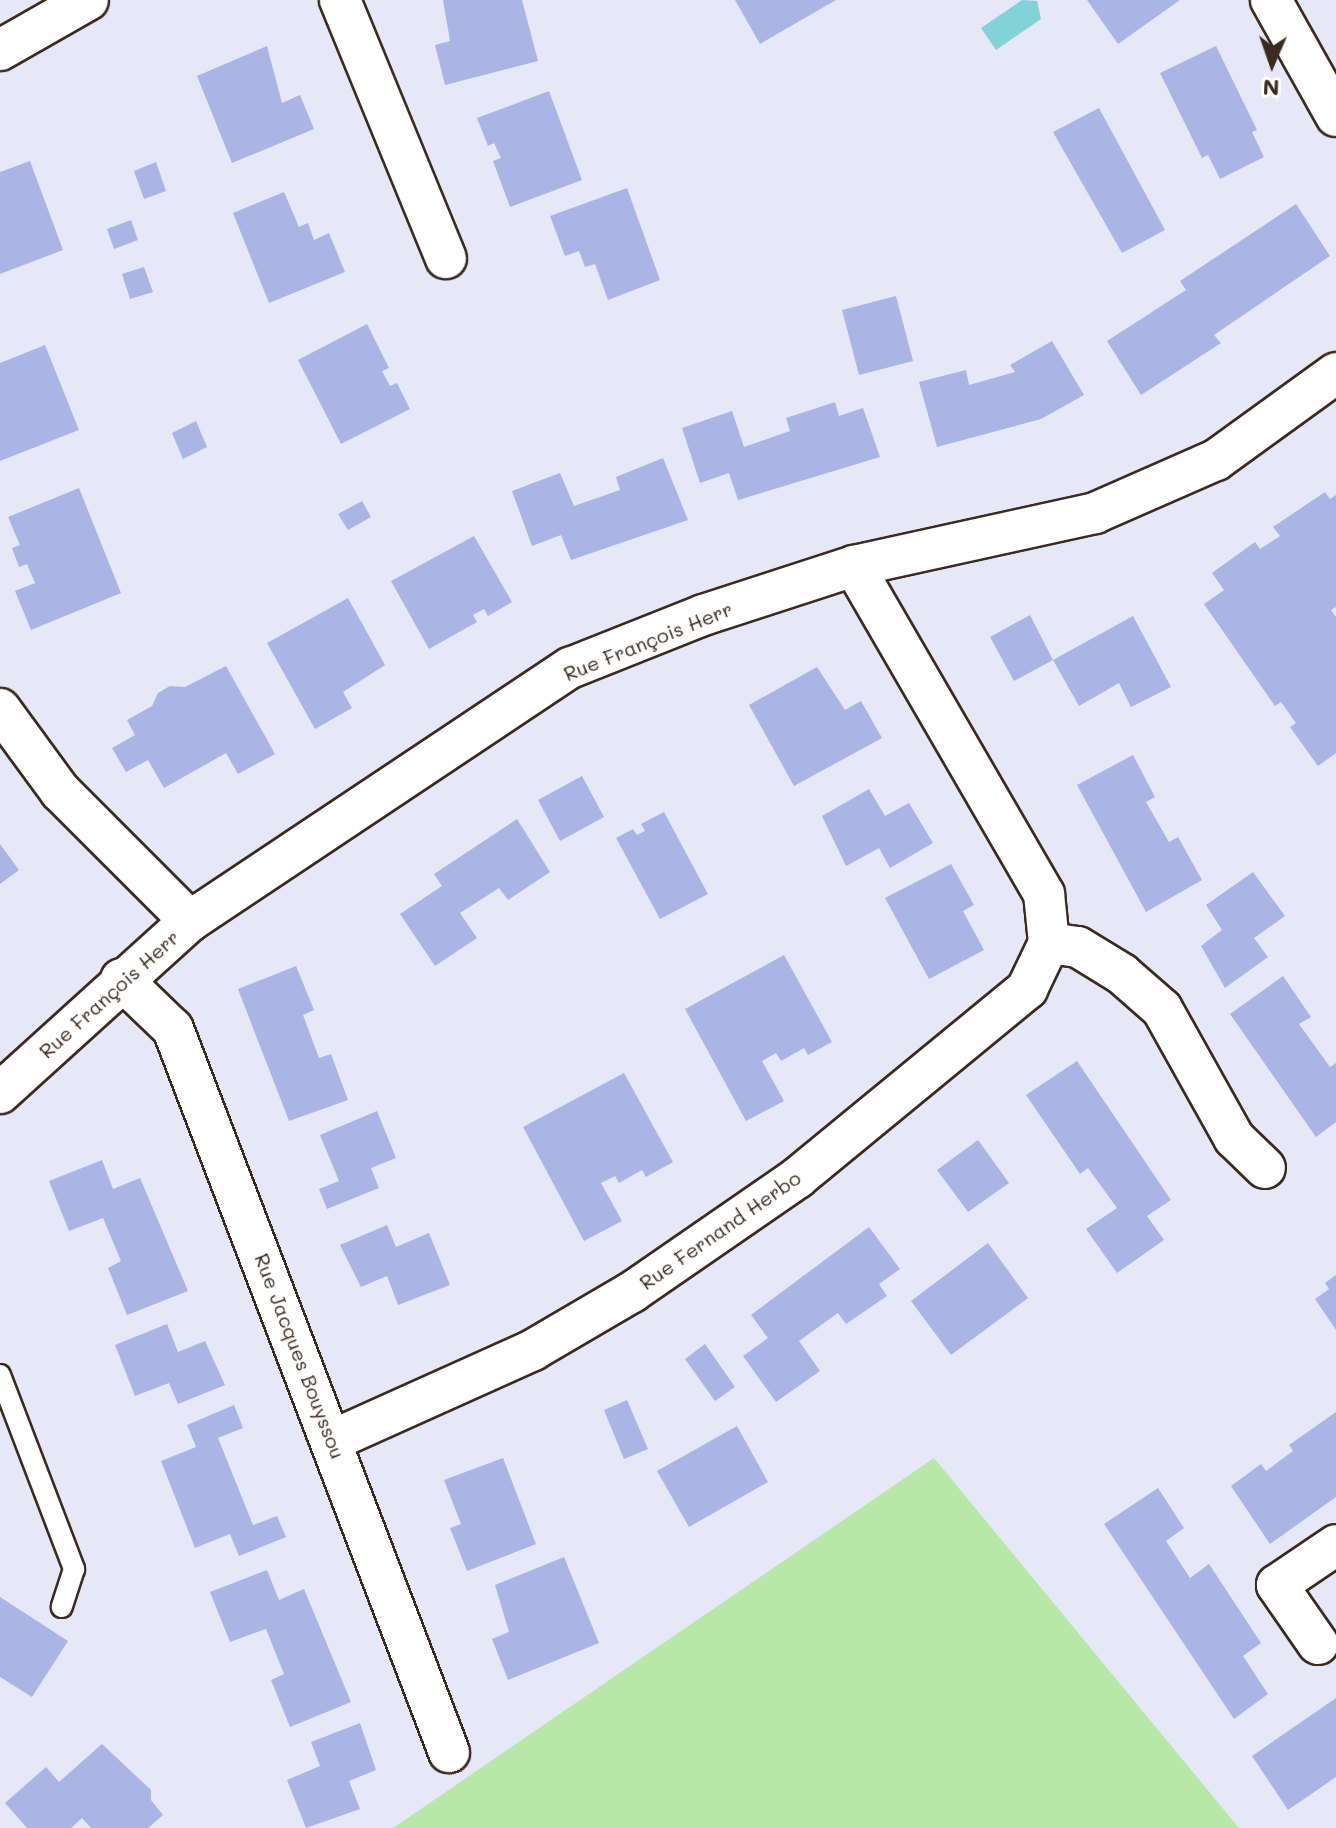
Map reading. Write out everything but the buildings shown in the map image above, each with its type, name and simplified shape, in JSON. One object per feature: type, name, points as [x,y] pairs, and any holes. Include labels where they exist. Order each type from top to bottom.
[{"type":"street","points":[[0,50],[88,0]]},
{"type":"street","points":[[340,0],[446,258]]},
{"type":"street","points":[[1271,0],[1336,116]]},
{"type":"street","name":"Rue François Herr","points":[[0,1093],[121,979],[190,921],[570,668],[703,615],[854,566],[1095,513],[1216,460],[1336,373]]},
{"type":"street","points":[[854,566],[1044,894],[1049,943],[1078,947],[1122,974],[1162,1009],[1234,1138],[1265,1168]]},
{"type":"street","points":[[0,709],[60,791],[190,921]]},
{"type":"street","name":"Rue Fernand Herbo","points":[[333,1440],[533,1350],[632,1292],[797,1178],[1027,989],[1049,943]]},
{"type":"street","name":"Rue Jacques Bouyssou","points":[[121,979],[173,1029],[333,1440],[449,1752]]},
{"type":"street","points":[[1318,1644],[1277,1585],[1336,1545]]},
{"type":"lane","points":[[0,1375],[74,1569],[62,1607]]},
{"type":"green space","points":[[934,1458],[1239,1828],[393,1828]]},
{"type":"water","points":[[1022,0],[1037,1],[1041,19],[996,50],[981,28]]}]
